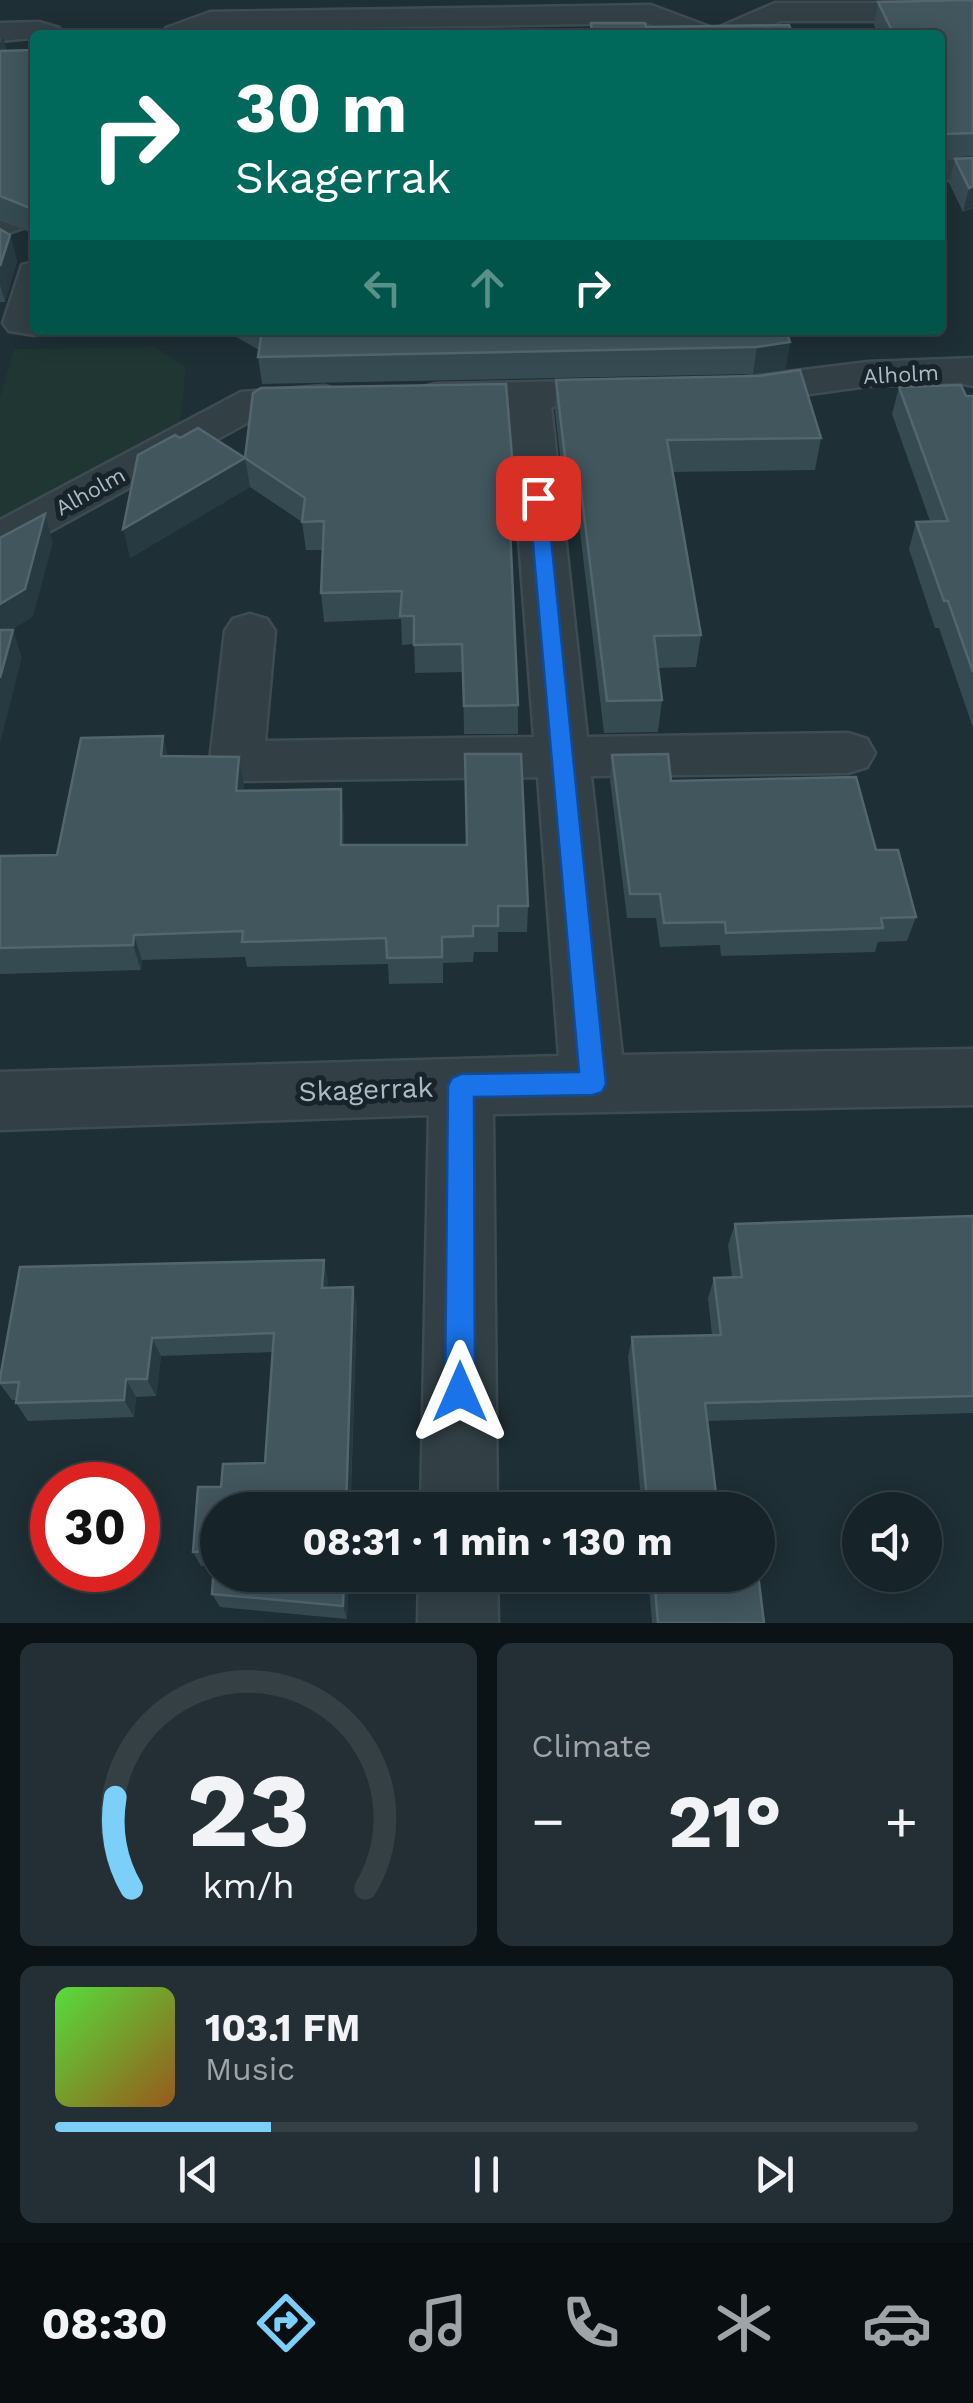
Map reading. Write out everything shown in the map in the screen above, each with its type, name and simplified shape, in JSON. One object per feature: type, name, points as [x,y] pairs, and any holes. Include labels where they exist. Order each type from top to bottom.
[{"type":"street","points":[[737,30],[775,12],[973,12]]},
{"type":"street","points":[[189,30],[210,21],[651,14],[691,30]]},
{"type":"street","points":[[0,32],[30,31]]},
{"type":"street","points":[[945,170],[973,169]]},
{"type":"street","points":[[0,225],[30,212]]},
{"type":"street","points":[[0,235],[30,250]]},
{"type":"street","points":[[30,294],[23,323],[30,323]]},
{"type":"street","name":"Alholm","points":[[0,540],[256,400],[753,391],[868,374],[972,370],[973,374]]},
{"type":"street","points":[[528,395],[593,1084]]},
{"type":"street","points":[[250,631],[237,761],[848,753]]},
{"type":"street","name":"Skagerrak","points":[[0,1100],[461,1086],[973,1077]]},
{"type":"street","points":[[459,1492],[461,1086]]},
{"type":"street","points":[[458,1592],[458,1623]]},
{"type":"green space","points":[[155,347],[186,367],[180,424],[0,526],[0,397],[14,349]]},
{"type":"building","points":[[973,0],[973,133],[945,134],[945,30],[892,30],[878,2]]},
{"type":"building","points":[[591,23],[645,23],[646,27],[789,25],[791,30],[592,30]]},
{"type":"building","points":[[30,50],[30,208],[0,196],[0,51]]},
{"type":"building","points":[[973,158],[973,186],[969,188],[955,159]]},
{"type":"building","points":[[0,229],[10,235],[0,266]]},
{"type":"building","points":[[261,335],[788,335],[790,342],[757,347],[258,357]]},
{"type":"building","points":[[800,370],[821,438],[667,440],[701,635],[654,636],[662,700],[607,701],[579,474],[567,475],[556,380],[758,376]]},
{"type":"building","points":[[506,384],[514,482],[508,483],[518,705],[464,706],[462,644],[414,645],[414,616],[400,616],[402,591],[321,593],[324,521],[302,522],[305,498],[245,458],[253,393],[261,388]]},
{"type":"building","points":[[961,385],[966,396],[973,396],[973,672],[916,522],[948,521],[899,387]]},
{"type":"building","points":[[198,428],[245,458],[123,529],[138,455],[175,435],[180,438]]},
{"type":"building","points":[[45,514],[25,589],[0,604],[0,538]]},
{"type":"building","points":[[0,630],[13,630],[0,678]]},
{"type":"building","points":[[163,736],[161,756],[239,757],[236,791],[341,789],[341,845],[467,845],[465,754],[521,754],[528,906],[498,906],[498,926],[473,926],[473,936],[442,937],[442,957],[387,958],[386,938],[242,942],[243,931],[134,935],[133,945],[0,948],[0,856],[57,855],[81,738]]},
{"type":"building","points":[[668,754],[671,781],[856,777],[876,850],[898,850],[916,917],[881,918],[883,928],[726,933],[725,922],[664,923],[660,894],[630,894],[612,755]]},
{"type":"building","points":[[973,1216],[973,1396],[705,1403],[716,1492],[646,1492],[632,1337],[721,1335],[714,1278],[742,1277],[735,1224]]},
{"type":"building","points":[[324,1260],[322,1288],[353,1287],[347,1492],[200,1492],[200,1552],[193,1552],[198,1487],[221,1487],[223,1464],[265,1463],[274,1333],[152,1338],[147,1379],[126,1379],[124,1400],[16,1403],[19,1382],[0,1383],[0,1378],[20,1267]]},
{"type":"building","points":[[343,1592],[343,1606],[212,1594]]},
{"type":"building","points":[[655,1592],[760,1592],[764,1623],[658,1623]]},
{"type":"route","points":[[460,1392],[461,1086],[593,1084],[538,498]]}]
